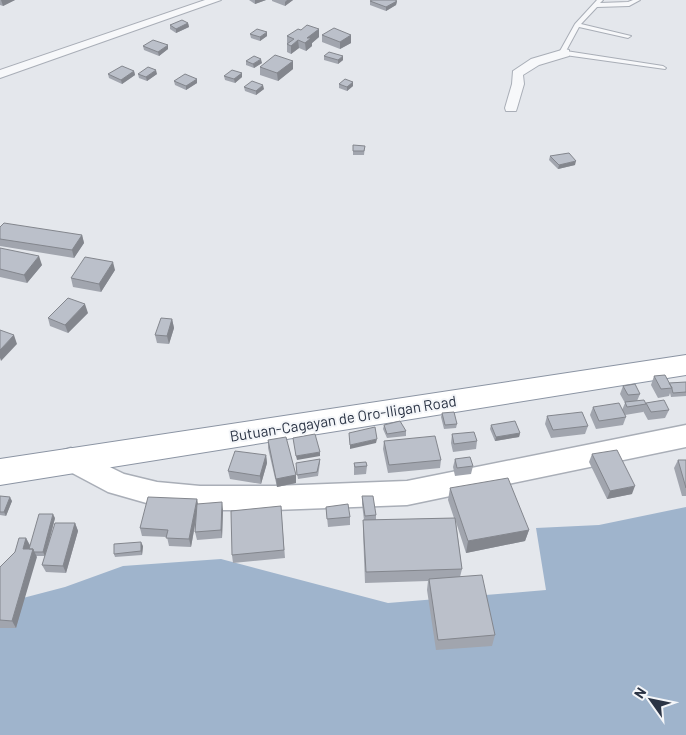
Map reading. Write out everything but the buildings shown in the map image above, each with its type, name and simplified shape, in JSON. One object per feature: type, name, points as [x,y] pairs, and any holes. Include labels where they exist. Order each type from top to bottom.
[{"type":"highway","name":"Butuan-Cagayan de Oro-Iligan Road","points":[[0,472],[71,459],[686,365]]},
{"type":"street","points":[[0,74],[216,0]]},
{"type":"street","points":[[512,108],[518,84],[517,74],[535,62],[565,53]]},
{"type":"street","points":[[71,459],[118,484],[151,492],[200,498],[274,498],[407,492],[686,436]]},
{"type":"lane","points":[[637,0],[629,4],[597,2],[577,25],[563,51],[565,53],[663,68]]},
{"type":"lane","points":[[577,25],[628,36]]},
{"type":"water","points":[[686,507],[686,735],[0,735],[0,604],[65,587],[123,566],[221,559],[388,603],[546,590],[536,528],[599,525]]}]
